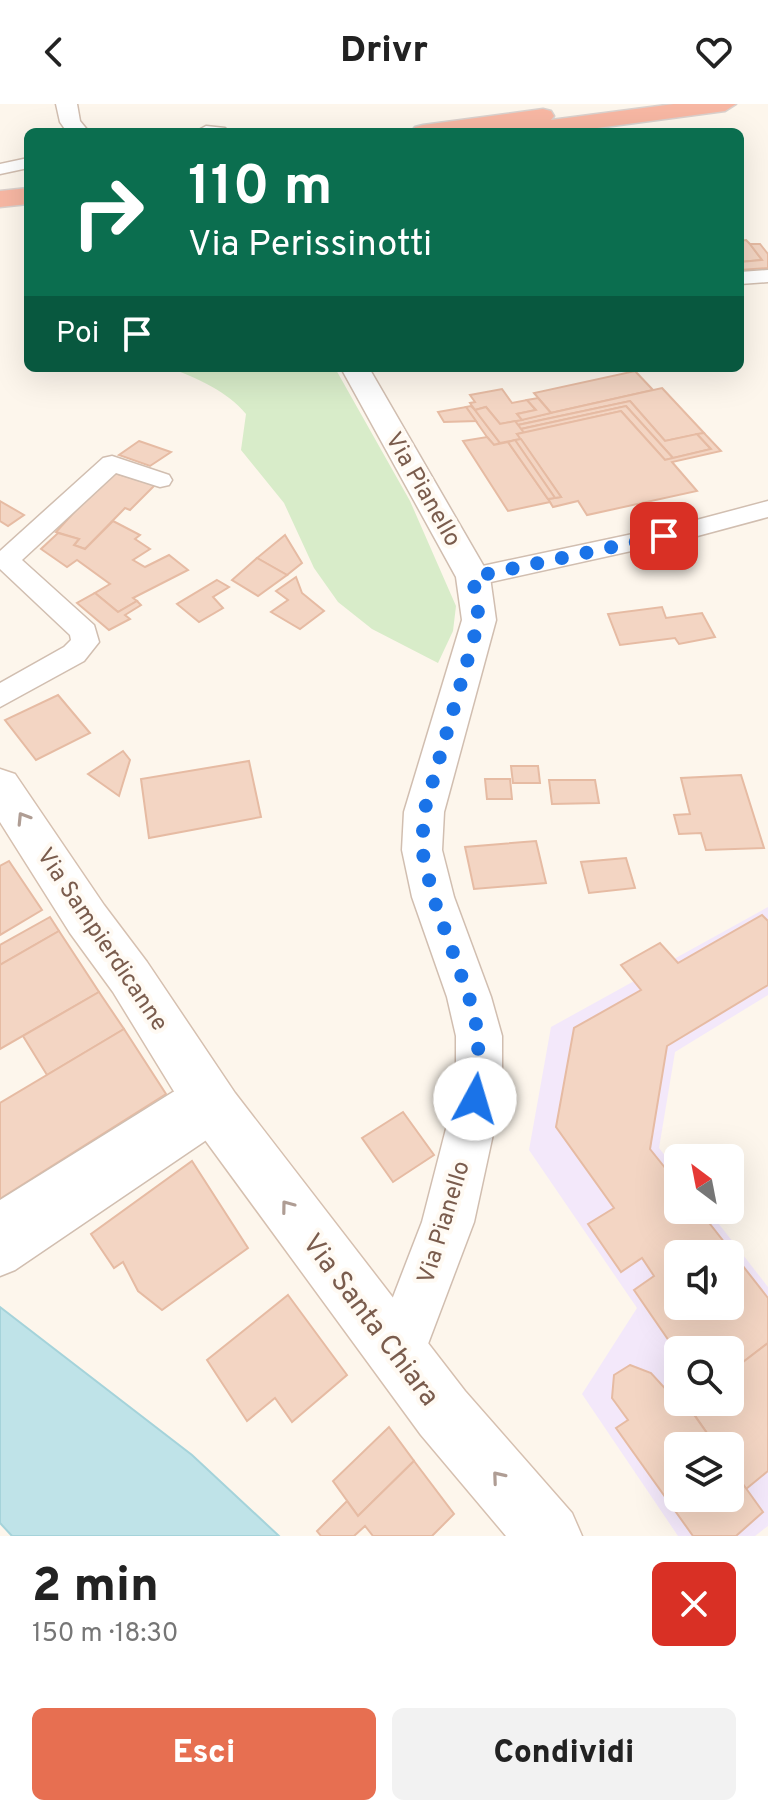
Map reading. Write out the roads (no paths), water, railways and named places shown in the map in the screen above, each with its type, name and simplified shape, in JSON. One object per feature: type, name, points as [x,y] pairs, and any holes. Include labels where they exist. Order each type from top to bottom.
[{"type":"highway","points":[[452,128],[629,104]]},
{"type":"highway","points":[[545,128],[725,104]]},
{"type":"highway","points":[[0,182],[24,179]]},
{"type":"highway","points":[[0,199],[24,196]]},
{"type":"main road","name":"Via Sampierdicanne","points":[[0,786],[87,919],[130,977],[210,1102]]},
{"type":"main road","name":"Via Santa Chiara","points":[[210,1102],[443,1413],[549,1536]]},
{"type":"street","points":[[0,169],[24,164]]},
{"type":"street","points":[[744,278],[768,276]]},
{"type":"street","name":"Via Pianello","points":[[357,372],[473,577],[479,620],[424,812],[422,850],[433,897],[469,997],[479,1036],[479,1073],[471,1125],[448,1222],[398,1354]]},
{"type":"street","points":[[0,696],[74,654],[85,642],[84,632],[6,560],[112,463],[160,480]]},
{"type":"street","points":[[473,577],[690,530],[768,509]]},
{"type":"street","points":[[0,1223],[210,1102]]},
{"type":"street","points":[[0,1255],[210,1102]]},
{"type":"water","points":[[0,1307],[192,1455],[279,1536],[12,1536],[0,1523]]}]
